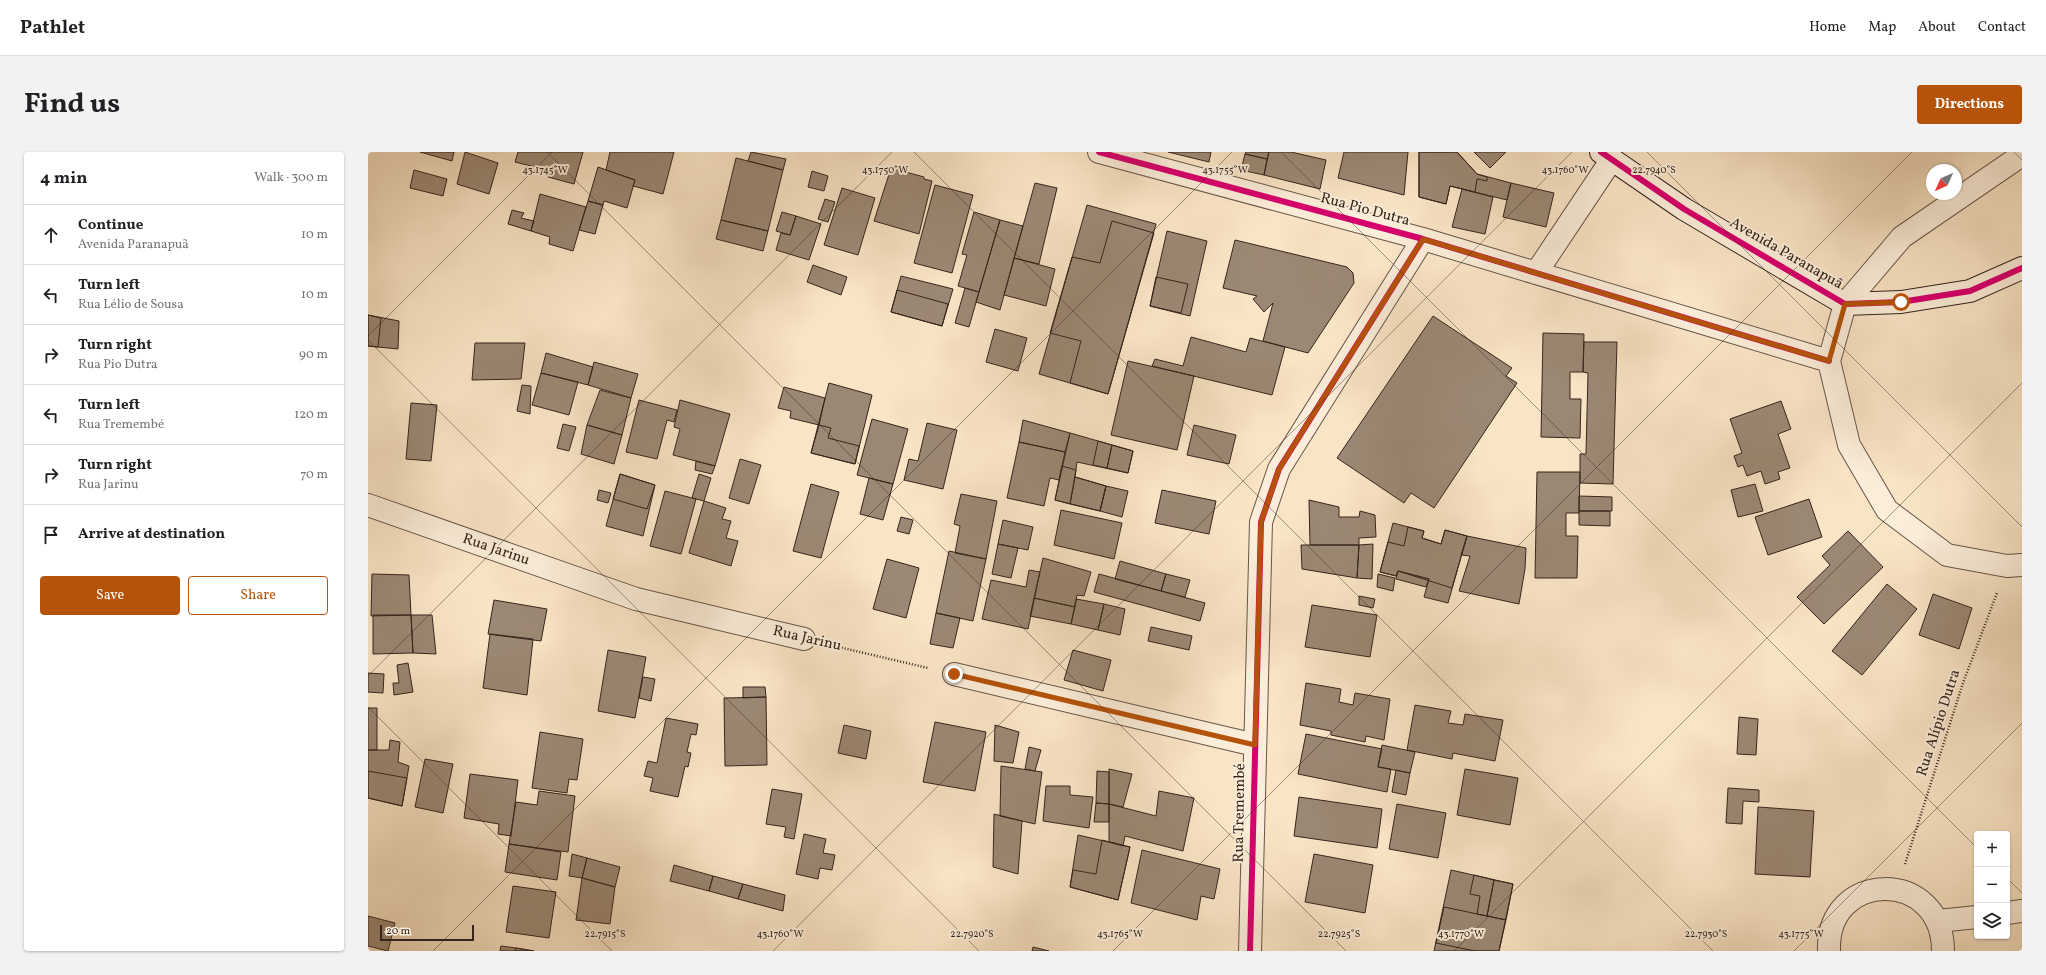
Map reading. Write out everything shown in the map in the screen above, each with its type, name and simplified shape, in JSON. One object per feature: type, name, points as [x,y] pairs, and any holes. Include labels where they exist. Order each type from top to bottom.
[{"type":"street","name":"Rua Pio Dutra","points":[[1099,152],[1423,239],[1829,361]]},
{"type":"street","points":[[2015,565],[1946,555],[1887,510],[1849,445],[1829,361],[1845,304],[1902,238],[2022,155]]},
{"type":"street","points":[[1536,273],[1607,156]]},
{"type":"street","name":"Avenida Paranapuã","points":[[1607,156],[1684,209],[1845,304],[1901,302],[1970,291],[2022,268]]},
{"type":"street","name":"Rua Tremembé","points":[[1250,951],[1261,522],[1279,469],[1423,239]]},
{"type":"street","name":"Rua Jarinu","points":[[368,505],[636,599],[804,639]]},
{"type":"street","points":[[954,674],[1255,745]]},
{"type":"street","points":[[1829,951],[1828,938],[1832,922],[1841,909],[1854,898],[1869,890],[1885,888],[1901,890],[1916,897],[1929,908],[1938,921],[1943,937],[1943,951]]},
{"type":"street","points":[[2010,913],[2022,911]]},
{"type":"street","points":[[1938,921],[1974,916]]},
{"type":"building","points":[[420,152],[454,152],[452,161]]},
{"type":"building","points":[[465,152],[498,163],[489,194],[457,184]]},
{"type":"building","points":[[518,152],[583,152],[574,184],[548,177],[550,171],[515,162]]},
{"type":"building","points":[[610,152],[674,152],[663,194],[633,186],[635,180],[606,170]]},
{"type":"building","points":[[751,152],[786,159],[783,170],[748,161]]},
{"type":"building","points":[[1168,152],[1211,152],[1209,162]]},
{"type":"building","points":[[1246,152],[1269,152],[1267,159],[1245,154]]},
{"type":"building","points":[[1269,152],[1291,152],[1326,160],[1320,189],[1264,175]]},
{"type":"building","points":[[1344,152],[1408,152],[1404,195],[1338,178]]},
{"type":"building","points":[[1419,152],[1457,152],[1477,174],[1487,177],[1487,181],[1477,179],[1475,192],[1450,186],[1446,204],[1419,197]]},
{"type":"building","points":[[1419,152],[1457,152],[1477,174],[1511,183],[1507,200],[1450,186],[1446,204],[1419,197]]},
{"type":"building","points":[[1474,152],[1506,152],[1490,168]]},
{"type":"building","points":[[1245,154],[1267,159],[1264,175],[1241,170]]},
{"type":"building","points":[[736,158],[783,170],[768,231],[721,220]]},
{"type":"building","points":[[598,167],[635,180],[627,208],[604,201],[603,205],[588,201]]},
{"type":"building","points":[[891,168],[924,177],[924,179],[932,181],[919,234],[874,221]]},
{"type":"building","points":[[414,170],[447,179],[443,196],[410,188]]},
{"type":"building","points":[[812,171],[828,176],[824,191],[808,187]]},
{"type":"building","points":[[1035,183],[1057,188],[1039,264],[1014,258]]},
{"type":"building","points":[[1511,183],[1554,193],[1546,227],[1503,217]]},
{"type":"building","points":[[935,185],[973,195],[952,273],[914,263]]},
{"type":"building","points":[[842,188],[875,198],[858,255],[824,245]]},
{"type":"building","points":[[1462,189],[1493,197],[1485,234],[1452,227]]},
{"type":"building","points":[[540,194],[586,207],[573,251],[549,244],[550,237],[531,231]]},
{"type":"building","points":[[825,199],[835,202],[828,222],[818,219]]},
{"type":"building","points":[[588,201],[603,205],[595,234],[579,230]]},
{"type":"building","points":[[1087,205],[1156,224],[1108,394],[1039,374]]},
{"type":"building","points":[[512,210],[524,213],[521,218],[534,221],[531,231],[508,224]]},
{"type":"building","points":[[782,212],[796,216],[790,235],[776,231]]},
{"type":"building","points":[[974,212],[1000,220],[979,292],[958,286],[967,255],[962,254]]},
{"type":"building","points":[[796,216],[821,224],[809,260],[776,250],[781,233],[790,235]]},
{"type":"building","points":[[721,220],[768,231],[763,251],[716,239]]},
{"type":"building","points":[[1000,220],[1023,226],[1000,310],[976,302]]},
{"type":"building","points":[[1112,221],[1154,233],[1108,394],[1070,383],[1081,341],[1050,333],[1072,257],[1100,263]]},
{"type":"building","points":[[1167,231],[1207,241],[1190,316],[1150,306]]},
{"type":"building","points":[[1235,240],[1347,267],[1353,273],[1354,283],[1308,353],[1263,341],[1273,303],[1264,312],[1253,299],[1257,296],[1223,288]]},
{"type":"building","points":[[1014,258],[1055,269],[1046,306],[1004,295]]},
{"type":"building","points":[[813,265],[847,277],[841,295],[807,282]]},
{"type":"building","points":[[901,276],[953,289],[942,326],[891,312]]},
{"type":"building","points":[[1156,277],[1188,284],[1181,313],[1150,306]]},
{"type":"building","points":[[965,288],[979,292],[969,327],[955,323]]},
{"type":"building","points":[[897,290],[948,304],[942,326],[891,312]]},
{"type":"building","points":[[368,315],[381,318],[378,347],[368,346]]},
{"type":"building","points":[[368,315],[399,321],[398,349],[368,346]]},
{"type":"building","points":[[1433,316],[1512,368],[1506,376],[1517,383],[1434,508],[1411,493],[1404,503],[1337,458]]},
{"type":"building","points":[[995,329],[1027,338],[1018,371],[986,362]]},
{"type":"building","points":[[1543,333],[1584,334],[1583,372],[1570,372],[1570,399],[1581,399],[1580,438],[1541,437]]},
{"type":"building","points":[[1191,337],[1246,352],[1250,338],[1285,347],[1272,395],[1152,366],[1155,359],[1183,366]]},
{"type":"building","points":[[1584,342],[1617,342],[1613,484],[1580,483],[1580,454],[1586,454],[1588,373],[1583,372]]},
{"type":"building","points":[[475,343],[525,343],[521,379],[472,380]]},
{"type":"building","points":[[546,353],[593,367],[588,385],[541,373]]},
{"type":"building","points":[[1128,361],[1194,376],[1177,450],[1111,435]]},
{"type":"building","points":[[594,362],[638,374],[631,398],[588,385]]},
{"type":"building","points":[[541,373],[578,382],[569,415],[532,405]]},
{"type":"building","points":[[829,383],[872,395],[855,464],[811,453]]},
{"type":"building","points":[[522,385],[531,386],[530,414],[517,411]]},
{"type":"building","points":[[784,387],[825,398],[819,425],[790,418],[791,411],[778,408]]},
{"type":"building","points":[[600,390],[631,398],[622,435],[587,425]]},
{"type":"building","points":[[639,400],[677,410],[674,422],[667,420],[657,459],[626,452]]},
{"type":"building","points":[[680,400],[730,414],[715,466],[673,455],[680,429],[674,427]]},
{"type":"building","points":[[1781,401],[1791,429],[1778,434],[1790,468],[1778,472],[1780,479],[1765,484],[1761,471],[1747,476],[1743,465],[1738,467],[1734,456],[1742,453],[1730,419]]},
{"type":"building","points":[[411,403],[437,405],[431,461],[406,459]]},
{"type":"building","points":[[872,419],[908,429],[893,484],[857,475]]},
{"type":"building","points":[[1023,420],[1070,433],[1065,452],[1019,442]]},
{"type":"building","points":[[927,423],[957,430],[943,489],[904,480],[909,459],[918,461]]},
{"type":"building","points":[[563,424],[576,427],[569,451],[557,448]]},
{"type":"building","points":[[587,425],[622,435],[614,464],[581,454]]},
{"type":"building","points":[[819,425],[831,428],[828,438],[859,446],[855,464],[811,453]]},
{"type":"building","points":[[1194,425],[1236,435],[1229,464],[1187,455]]},
{"type":"building","points":[[1070,433],[1133,451],[1128,473],[1077,462],[1075,477],[1106,486],[1100,511],[1055,500]]},
{"type":"building","points":[[1098,441],[1112,445],[1107,468],[1093,465]]},
{"type":"building","points":[[1019,442],[1065,452],[1059,480],[1050,478],[1044,506],[1007,498]]},
{"type":"building","points":[[1112,445],[1133,451],[1128,473],[1107,468]]},
{"type":"building","points":[[740,459],[761,465],[749,504],[729,498]]},
{"type":"building","points":[[696,461],[715,466],[712,474],[695,470]]},
{"type":"building","points":[[1062,466],[1076,470],[1070,504],[1055,500]]},
{"type":"building","points":[[1537,472],[1580,472],[1579,513],[1566,513],[1566,536],[1578,536],[1577,578],[1535,578]]},
{"type":"building","points":[[620,474],[655,485],[647,509],[613,499]]},
{"type":"building","points":[[620,474],[655,485],[643,536],[606,526]]},
{"type":"building","points":[[699,474],[711,478],[704,501],[692,498]]},
{"type":"building","points":[[1075,477],[1106,486],[1100,511],[1070,504]]},
{"type":"building","points":[[869,478],[893,484],[883,520],[860,514]]},
{"type":"building","points":[[811,484],[839,492],[821,558],[793,551]]},
{"type":"building","points":[[1755,484],[1763,511],[1738,517],[1731,490]]},
{"type":"building","points":[[1106,486],[1128,491],[1122,517],[1100,511]]},
{"type":"building","points":[[599,490],[611,493],[608,503],[597,500]]},
{"type":"building","points":[[1162,490],[1216,501],[1209,534],[1155,523]]},
{"type":"building","points":[[665,491],[696,499],[681,554],[650,546]]},
{"type":"building","points":[[961,494],[997,501],[986,559],[955,553],[960,526],[954,524]]},
{"type":"building","points":[[1579,496],[1612,497],[1612,511],[1579,511]]},
{"type":"building","points":[[1809,499],[1822,537],[1768,555],[1755,517]]},
{"type":"building","points":[[1309,500],[1339,507],[1339,517],[1359,517],[1360,511],[1375,515],[1376,537],[1359,538],[1359,545],[1310,545]]},
{"type":"building","points":[[704,501],[726,508],[722,519],[731,521],[726,538],[738,541],[731,566],[689,553]]},
{"type":"building","points":[[1061,510],[1122,523],[1114,559],[1054,545]]},
{"type":"building","points":[[1579,511],[1610,511],[1610,526],[1579,525]]},
{"type":"building","points":[[901,517],[913,520],[909,534],[897,531]]},
{"type":"building","points":[[1003,520],[1033,527],[1028,550],[998,544]]},
{"type":"building","points":[[1393,523],[1424,531],[1422,538],[1441,544],[1445,530],[1467,536],[1448,603],[1424,597],[1429,579],[1398,571],[1396,576],[1380,572]]},
{"type":"building","points":[[1408,527],[1424,531],[1422,538],[1441,544],[1445,530],[1467,536],[1452,588],[1398,571],[1396,576],[1380,572],[1388,542],[1404,546]]},
{"type":"building","points":[[1848,531],[1883,567],[1824,624],[1797,597],[1830,565],[1822,556]]},
{"type":"building","points":[[1467,536],[1526,548],[1525,569],[1519,604],[1459,591],[1470,556],[1461,555]]},
{"type":"building","points":[[998,544],[1018,548],[1011,578],[992,574]]},
{"type":"building","points":[[1373,544],[1372,579],[1357,578],[1359,545]]},
{"type":"building","points":[[1301,545],[1359,545],[1357,578],[1302,569]]},
{"type":"building","points":[[949,551],[986,559],[973,621],[936,613]]},
{"type":"building","points":[[1043,558],[1091,572],[1084,596],[1077,595],[1075,607],[1034,598]]},
{"type":"building","points":[[887,559],[919,568],[906,618],[873,609]]},
{"type":"building","points":[[1120,561],[1166,574],[1161,591],[1115,579]]},
{"type":"building","points":[[1029,570],[1040,572],[1028,629],[982,619],[991,580],[1026,587]]},
{"type":"building","points":[[1398,571],[1429,579],[1426,587],[1396,579]]},
{"type":"building","points":[[372,574],[409,575],[411,615],[371,616]]},
{"type":"building","points":[[1099,574],[1205,603],[1200,621],[1094,592]]},
{"type":"building","points":[[1166,574],[1190,580],[1185,597],[1161,591]]},
{"type":"building","points":[[1378,574],[1395,578],[1393,591],[1377,587]]},
{"type":"building","points":[[1887,584],[1917,609],[1862,675],[1832,651]]},
{"type":"building","points":[[1933,594],[1972,608],[1959,649],[1919,635]]},
{"type":"building","points":[[1359,596],[1375,599],[1373,608],[1359,605]]},
{"type":"building","points":[[1034,598],[1075,607],[1071,624],[1030,616]]},
{"type":"building","points":[[1076,599],[1104,604],[1098,630],[1071,624]]},
{"type":"building","points":[[494,600],[547,609],[541,641],[488,634]]},
{"type":"building","points":[[1104,604],[1125,609],[1120,635],[1098,630]]},
{"type":"building","points":[[1312,605],[1377,615],[1370,657],[1305,647]]},
{"type":"building","points":[[936,613],[960,618],[953,648],[930,644]]},
{"type":"building","points":[[373,615],[411,615],[413,653],[373,654]]},
{"type":"building","points":[[411,615],[432,615],[436,654],[413,653]]},
{"type":"building","points":[[1151,627],[1192,636],[1189,650],[1148,641]]},
{"type":"building","points":[[490,634],[533,639],[527,695],[483,688]]},
{"type":"building","points":[[608,650],[646,657],[635,718],[598,711]]},
{"type":"building","points":[[1073,650],[1111,660],[1103,691],[1064,680]]},
{"type":"building","points":[[408,663],[413,692],[394,695],[393,683],[399,683],[397,665]]},
{"type":"building","points":[[368,673],[384,674],[383,693],[368,692]]},
{"type":"building","points":[[643,677],[655,679],[651,701],[639,698]]},
{"type":"building","points":[[1306,683],[1341,689],[1339,702],[1353,705],[1355,693],[1390,699],[1384,740],[1366,736],[1365,742],[1331,735],[1331,731],[1300,725]]},
{"type":"building","points":[[743,687],[765,687],[766,697],[743,698]]},
{"type":"building","points":[[766,697],[767,765],[725,766],[724,698]]},
{"type":"building","points":[[1415,705],[1451,711],[1448,723],[1463,725],[1465,714],[1503,720],[1495,761],[1453,753],[1452,759],[1407,750]]},
{"type":"building","points":[[368,708],[377,708],[377,750],[368,750]]},
{"type":"building","points":[[1739,717],[1758,719],[1756,755],[1737,754]]},
{"type":"building","points":[[666,718],[698,724],[696,735],[691,734],[687,752],[691,753],[688,767],[685,766],[678,797],[650,791],[653,778],[644,776],[648,761],[657,763]]},
{"type":"building","points":[[935,722],[986,732],[975,791],[923,782]]},
{"type":"building","points":[[844,725],[871,731],[866,759],[838,753]]},
{"type":"building","points":[[995,725],[1019,732],[1013,763],[994,761]]},
{"type":"building","points":[[540,732],[583,739],[577,780],[569,779],[567,793],[532,788]]},
{"type":"building","points":[[1306,734],[1382,749],[1378,767],[1391,769],[1387,792],[1298,774]]},
{"type":"building","points":[[390,740],[400,742],[398,762],[409,766],[402,806],[368,798],[368,750],[389,750]]},
{"type":"building","points":[[1382,745],[1415,752],[1410,773],[1378,767]]},
{"type":"building","points":[[1029,747],[1041,750],[1035,771],[1025,769]]},
{"type":"building","points":[[425,759],[453,764],[443,813],[415,807]]},
{"type":"building","points":[[1001,766],[1042,772],[1035,824],[1000,816]]},
{"type":"building","points":[[1109,769],[1132,774],[1123,807],[1109,804]]},
{"type":"building","points":[[1465,769],[1518,778],[1510,825],[1457,815]]},
{"type":"building","points":[[1396,770],[1410,773],[1406,795],[1392,792]]},
{"type":"building","points":[[368,771],[407,778],[402,806],[368,798]]},
{"type":"building","points":[[1097,771],[1109,772],[1109,804],[1096,803]]},
{"type":"building","points":[[470,774],[518,780],[511,836],[498,834],[499,824],[464,818]]},
{"type":"building","points":[[1046,786],[1070,786],[1070,795],[1093,797],[1089,828],[1043,821]]},
{"type":"building","points":[[1728,788],[1759,790],[1759,802],[1743,801],[1742,824],[1726,823]]},
{"type":"building","points":[[772,789],[802,794],[794,839],[784,837],[786,827],[766,824]]},
{"type":"building","points":[[539,791],[575,796],[568,852],[509,844],[516,802],[537,805]]},
{"type":"building","points":[[1159,791],[1194,798],[1183,851],[1125,836],[1123,846],[1109,842],[1109,804],[1156,816]]},
{"type":"building","points":[[1299,797],[1382,809],[1377,848],[1294,836]]},
{"type":"building","points":[[1096,803],[1109,804],[1109,822],[1094,822]]},
{"type":"building","points":[[1397,804],[1446,813],[1438,858],[1389,849]]},
{"type":"building","points":[[1758,807],[1814,811],[1810,877],[1755,874]]},
{"type":"building","points":[[994,814],[1022,821],[1018,874],[993,867]]},
{"type":"building","points":[[804,834],[826,839],[823,853],[835,855],[832,870],[820,868],[818,879],[796,874]]},
{"type":"building","points":[[1078,835],[1130,847],[1118,900],[1070,887]]},
{"type":"building","points":[[1102,840],[1130,847],[1118,900],[1070,887],[1073,870],[1096,874]]},
{"type":"building","points":[[509,844],[561,852],[557,880],[505,872]]},
{"type":"building","points":[[1142,850],[1220,869],[1214,899],[1201,896],[1197,920],[1131,903]]},
{"type":"building","points":[[572,854],[587,858],[582,878],[569,876]]},
{"type":"building","points":[[1314,854],[1373,865],[1365,913],[1305,902]]},
{"type":"building","points":[[587,858],[620,867],[615,887],[582,878]]},
{"type":"building","points":[[674,865],[713,876],[709,891],[670,881]]},
{"type":"building","points":[[1451,870],[1513,884],[1499,951],[1434,951]]},
{"type":"building","points":[[1474,875],[1494,880],[1487,916],[1477,914],[1480,896],[1470,894]]},
{"type":"building","points":[[713,876],[743,884],[738,899],[709,891]]},
{"type":"building","points":[[582,878],[615,887],[610,924],[576,920]]},
{"type":"building","points":[[1494,880],[1513,884],[1506,920],[1487,916]]},
{"type":"building","points":[[743,884],[785,895],[783,911],[738,899]]},
{"type":"building","points":[[513,886],[556,892],[549,938],[506,932]]},
{"type":"building","points":[[1444,907],[1506,920],[1499,951],[1475,951],[1436,943]]},
{"type":"building","points":[[368,916],[395,923],[388,951],[368,946]]},
{"type":"building","points":[[501,946],[516,948],[534,951],[500,951]]},
{"type":"building","points":[[1033,947],[1049,951],[1032,951]]},
{"type":"building","points":[[516,948],[534,951],[515,951]]},
{"type":"cycle path","points":[[1099,152],[1423,239],[1829,361]]},
{"type":"cycle path","points":[[1601,152],[1684,209],[1845,304],[1901,302],[1970,291],[2022,268]]},
{"type":"cycle path","points":[[1250,951],[1261,522],[1279,469],[1423,239]]},
{"type":"route","points":[[954,674],[1255,745],[1261,522],[1279,469],[1423,239],[1829,361],[1845,304],[1901,302]]}]
